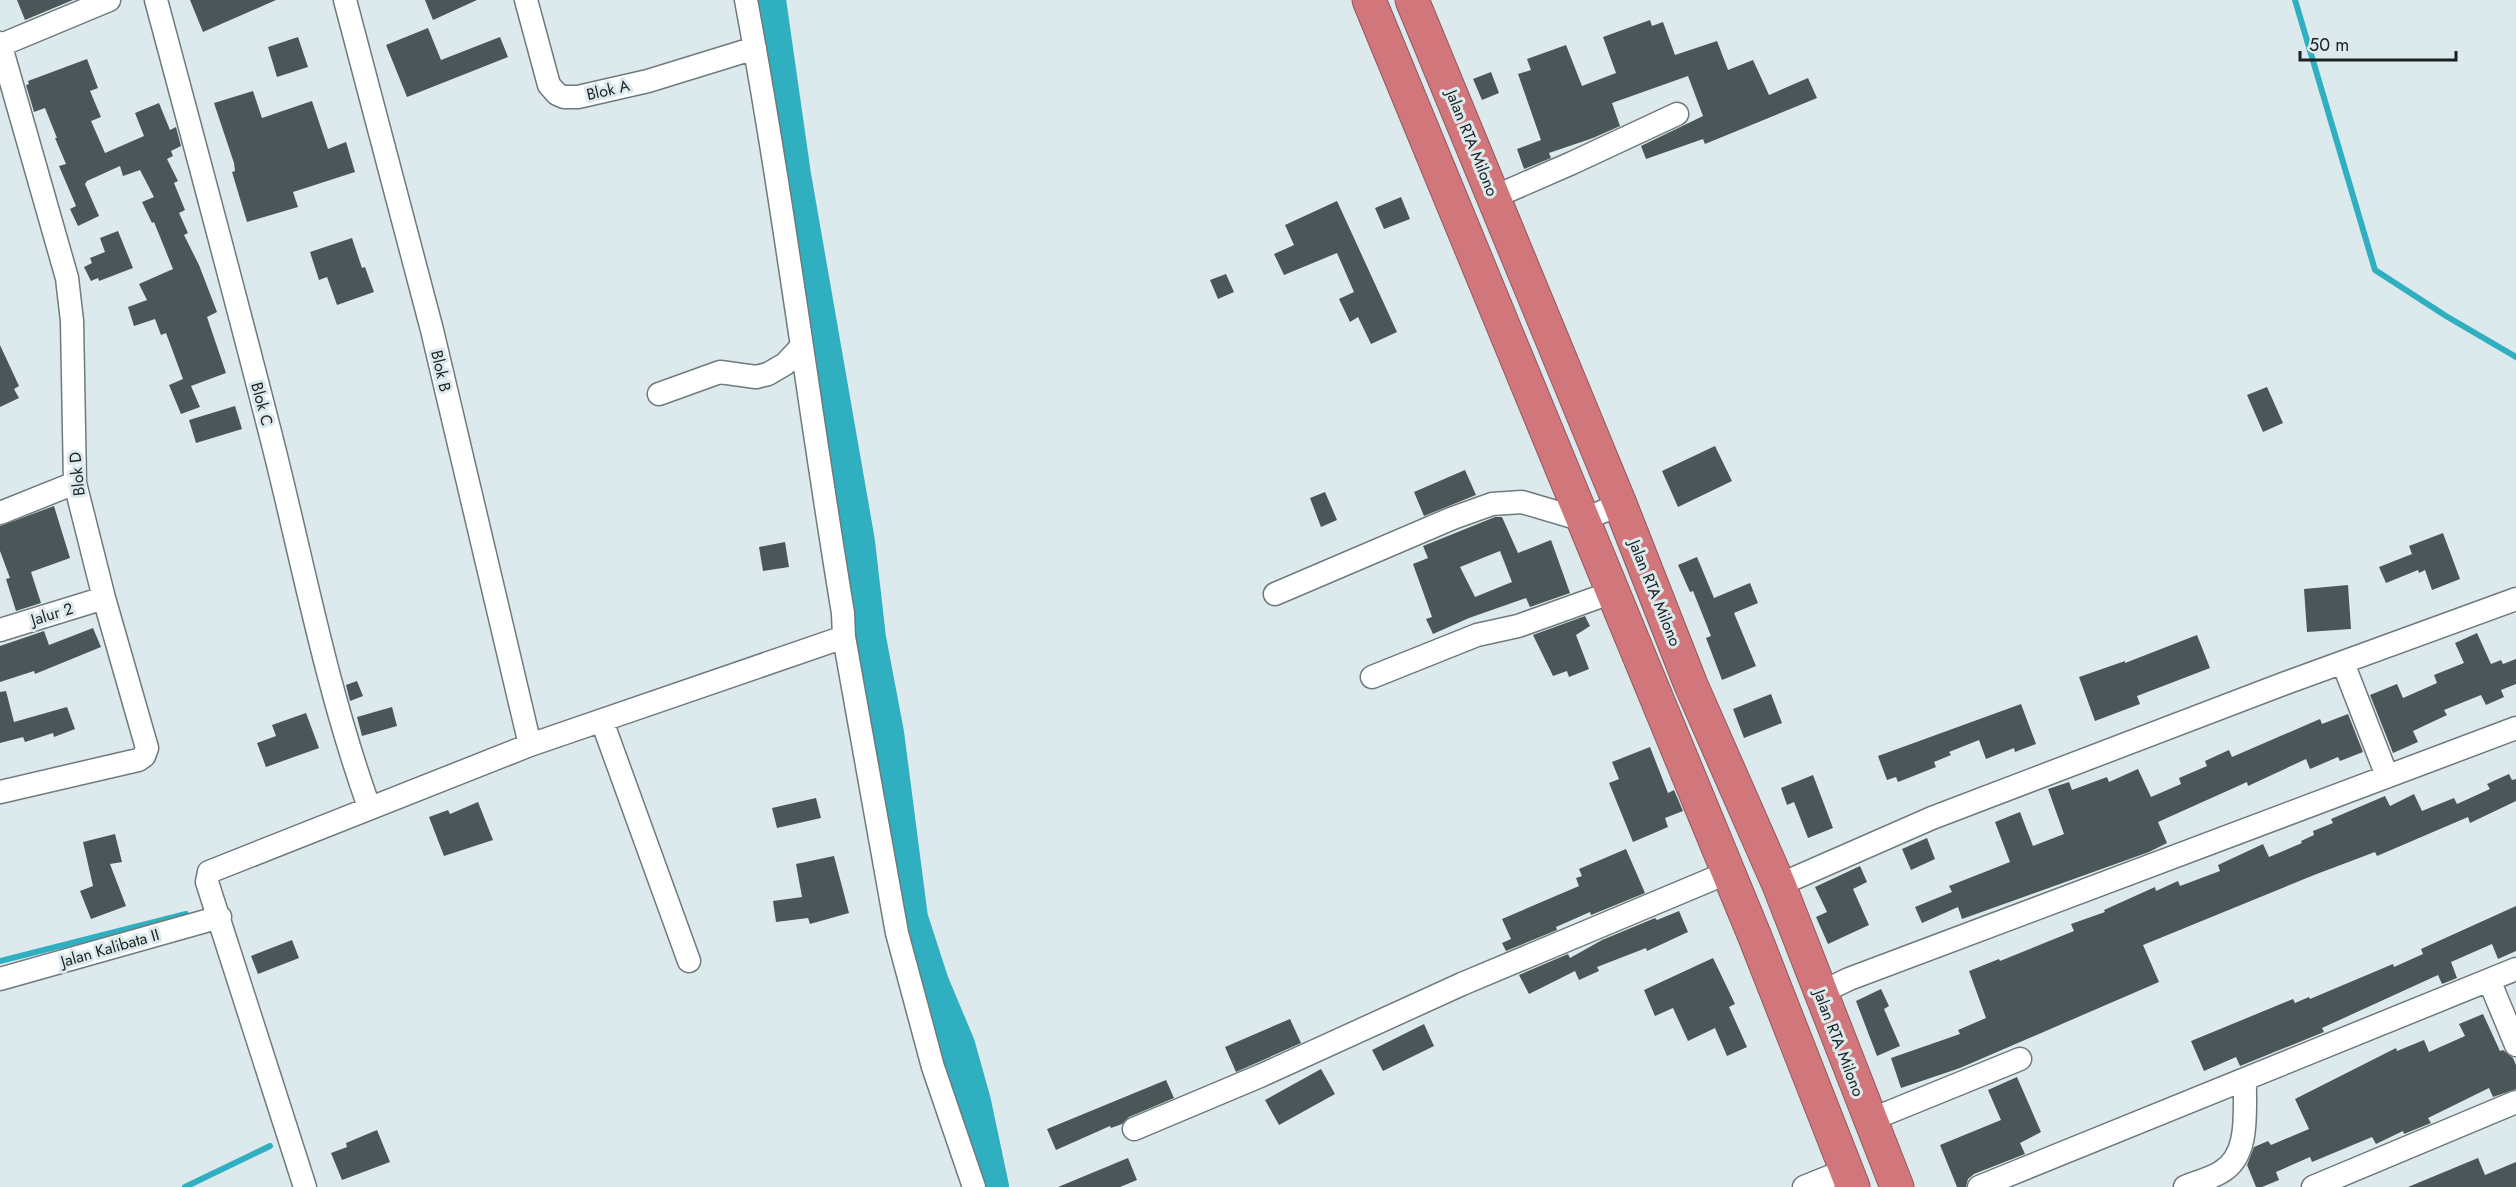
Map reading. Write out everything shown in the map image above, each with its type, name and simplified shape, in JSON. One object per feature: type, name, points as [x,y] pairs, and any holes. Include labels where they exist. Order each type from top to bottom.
[{"type":"highway","points":[[1370,0],[1729,872],[1850,1178]]},
{"type":"highway","name":"Jalan RTA Milono","points":[[1412,0],[1620,504],[1691,685],[1779,885],[1791,922],[1897,1187]]},
{"type":"highway","points":[[1755,937],[1791,922]]},
{"type":"street","points":[[0,44],[109,0]]},
{"type":"street","name":"Blok C","points":[[156,0],[274,448],[314,620],[344,731],[369,807]]},
{"type":"street","name":"Blok B","points":[[345,0],[432,330],[530,745]]},
{"type":"street","name":"Blok A","points":[[526,0],[549,84],[557,94],[564,97],[578,97],[648,81],[755,48]]},
{"type":"street","points":[[746,0],[843,613],[844,637],[897,933],[933,1067],[974,1187]]},
{"type":"street","name":"Blok D","points":[[0,44],[67,278],[72,321],[75,483],[147,753],[138,760],[0,792]]},
{"type":"street","points":[[1494,197],[1677,114]]},
{"type":"street","points":[[659,394],[720,372],[756,377],[768,374],[785,364],[801,347]]},
{"type":"street","points":[[0,513],[75,483]]},
{"type":"street","points":[[1275,594],[1453,518],[1492,504],[1522,502],[1583,520],[1620,504]]},
{"type":"street","points":[[1372,677],[1477,635],[1518,626],[1613,592]]},
{"type":"street","name":"Jalur 2","points":[[0,630],[104,598]]},
{"type":"street","points":[[1779,885],[1932,818],[2516,599]]},
{"type":"street","points":[[305,1187],[207,882],[209,872],[530,745],[844,637]]},
{"type":"street","points":[[2343,663],[2387,776]]},
{"type":"street","points":[[602,721],[689,961]]},
{"type":"street","points":[[1820,993],[1849,979],[2516,728]]},
{"type":"street","points":[[1134,1129],[1260,1076],[1462,984],[1729,872]]},
{"type":"street","name":"Jalan Kalibata II","points":[[0,979],[220,917]]},
{"type":"street","points":[[1979,1187],[2516,969]]},
{"type":"street","points":[[2489,980],[2516,1045]]},
{"type":"street","points":[[1870,1120],[2020,1059]]},
{"type":"street","points":[[2185,1187],[2222,1172],[2233,1162],[2240,1149],[2244,1129],[2245,1080]]},
{"type":"street","points":[[2313,1187],[2516,1102]]},
{"type":"street","points":[[1804,1187],[1850,1178]]},
{"type":"building","points":[[17,0],[73,0],[25,20]]},
{"type":"building","points":[[190,0],[276,0],[203,32]]},
{"type":"building","points":[[425,0],[477,0],[433,20]]},
{"type":"building","points":[[1650,20],[1652,26],[1663,22],[1675,55],[1717,41],[1728,70],[1753,60],[1769,95],[1808,78],[1817,98],[1705,144],[1703,139],[1646,159],[1641,146],[1703,116],[1688,76],[1612,103],[1620,126],[1549,153],[1551,158],[1524,169],[1517,149],[1541,140],[1518,74],[1531,70],[1527,59],[1566,45],[1582,86],[1616,73],[1603,37]]},
{"type":"building","points":[[428,28],[441,60],[500,37],[508,57],[407,97],[386,45]]},
{"type":"building","points":[[298,37],[308,67],[277,77],[268,47]]},
{"type":"building","points":[[87,59],[98,88],[90,91],[101,117],[91,121],[105,153],[144,136],[135,113],[159,103],[170,130],[176,127],[181,146],[171,151],[173,156],[167,159],[178,181],[174,183],[185,210],[179,213],[188,233],[184,235],[199,265],[217,312],[207,317],[226,373],[191,386],[200,407],[181,414],[169,385],[183,379],[166,333],[161,335],[155,319],[134,326],[128,307],[147,300],[139,284],[173,269],[154,222],[152,223],[142,202],[154,197],[140,170],[123,176],[120,166],[87,181],[85,184],[99,216],[78,226],[70,209],[76,206],[59,166],[66,164],[55,138],[57,138],[45,108],[34,112],[26,85],[29,84],[28,81]]},
{"type":"building","points":[[1491,72],[1499,93],[1482,100],[1473,79]]},
{"type":"building","points":[[253,91],[262,118],[312,101],[328,149],[346,142],[355,172],[293,192],[298,207],[247,222],[232,172],[235,171],[234,163],[214,103]]},
{"type":"building","points":[[1401,197],[1410,219],[1384,229],[1375,208]]},
{"type":"building","points":[[1337,201],[1397,332],[1371,344],[1358,317],[1350,322],[1339,299],[1354,292],[1337,253],[1284,275],[1274,254],[1294,245],[1285,225]]},
{"type":"building","points":[[118,231],[133,268],[99,281],[98,278],[91,281],[84,267],[92,263],[90,258],[105,252],[100,238]]},
{"type":"building","points":[[352,238],[362,268],[365,267],[374,292],[337,305],[327,277],[319,280],[310,252]]},
{"type":"building","points":[[1226,274],[1234,292],[1218,299],[1210,280]]},
{"type":"building","points":[[0,345],[19,386],[14,389],[19,398],[0,407]]},
{"type":"building","points":[[2267,387],[2283,423],[2263,432],[2247,395]]},
{"type":"building","points":[[235,406],[242,429],[196,443],[189,420]]},
{"type":"building","points":[[1715,446],[1732,481],[1678,507],[1662,471]]},
{"type":"building","points":[[1465,470],[1476,495],[1424,516],[1414,492]]},
{"type":"building","points":[[1325,492],[1337,520],[1321,527],[1310,498]]},
{"type":"building","points":[[54,506],[70,558],[31,572],[41,603],[16,611],[6,579],[10,578],[0,551],[0,526]]},
{"type":"building","points":[[1495,517],[1502,517],[1518,553],[1551,540],[1570,593],[1530,607],[1526,598],[1469,618],[1433,634],[1426,619],[1432,617],[1413,564],[1428,558],[1423,546]],"holes":[[[1500,551],[1512,582],[1475,597],[1460,567]]]},
{"type":"building","points":[[2443,533],[2460,579],[2432,590],[2425,570],[2419,573],[2418,570],[2386,583],[2379,567],[2412,554],[2409,546]]},
{"type":"building","points":[[785,542],[789,567],[763,571],[759,547]]},
{"type":"building","points":[[1697,557],[1714,598],[1750,583],[1758,603],[1734,613],[1756,666],[1722,680],[1706,638],[1711,636],[1693,591],[1690,592],[1678,565]]},
{"type":"building","points":[[2348,585],[2351,629],[2307,632],[2304,589]]},
{"type":"building","points":[[1585,616],[1590,626],[1576,635],[1589,669],[1569,677],[1567,671],[1553,676],[1533,635]]},
{"type":"building","points":[[93,628],[101,647],[35,674],[34,671],[0,682],[0,646],[44,631],[49,645]]},
{"type":"building","points":[[2477,633],[2491,664],[2501,660],[2503,664],[2516,659],[2516,684],[2501,690],[2504,697],[2486,705],[2481,695],[2444,710],[2447,715],[2413,731],[2418,742],[2393,753],[2370,695],[2397,684],[2403,698],[2437,683],[2434,675],[2464,663],[2455,643]]},
{"type":"building","points":[[2197,635],[2210,668],[2137,696],[2140,704],[2095,721],[2079,677],[2125,661],[2125,663]]},
{"type":"building","points":[[357,681],[363,696],[350,701],[346,685]]},
{"type":"building","points":[[6,691],[14,722],[67,707],[75,729],[54,737],[53,733],[25,742],[23,737],[0,743],[0,692]]},
{"type":"building","points":[[1771,694],[1782,723],[1744,738],[1733,709]]},
{"type":"building","points":[[2021,704],[2036,744],[2015,752],[2014,748],[1986,759],[1979,740],[1949,752],[1951,755],[1934,762],[1936,767],[1898,782],[1896,777],[1887,780],[1878,756]]},
{"type":"building","points":[[392,707],[397,726],[362,736],[357,717]]},
{"type":"building","points":[[306,713],[319,748],[266,767],[257,743],[276,736],[272,725]]},
{"type":"building","points":[[2348,714],[2363,752],[2340,761],[2338,757],[2310,769],[2306,759],[2248,786],[2247,782],[2158,822],[2167,843],[2149,852],[1962,919],[1958,907],[1922,923],[1915,907],[1952,892],[1949,886],[2010,862],[1995,822],[2020,812],[2033,846],[2064,834],[2048,789],[2069,782],[2072,790],[2107,777],[2109,782],[2138,769],[2151,797],[2181,784],[2179,778],[2207,766],[2205,761],[2229,750],[2232,757],[2320,719],[2322,724]]},
{"type":"building","points":[[1650,747],[1668,793],[1674,790],[1683,811],[1665,818],[1668,827],[1633,842],[1609,783],[1619,779],[1612,762]]},
{"type":"building","points":[[2509,774],[2512,780],[2516,779],[2516,801],[2470,823],[2468,817],[2377,856],[2375,852],[2314,875],[2143,945],[2159,982],[1960,1068],[1901,1088],[1891,1058],[1960,1034],[1958,1030],[1986,1018],[1969,971],[2074,931],[2071,924],[2105,912],[2104,910],[2155,887],[2156,891],[2178,881],[2180,886],[2220,871],[2218,865],[2263,844],[2269,857],[2302,843],[2301,841],[2314,835],[2313,831],[2333,823],[2331,819],[2385,796],[2390,806],[2414,794],[2422,811],[2454,798],[2457,804],[2490,789],[2487,784]]},
{"type":"building","points":[[1813,775],[1833,828],[1808,838],[1794,802],[1787,805],[1781,788]]},
{"type":"building","points":[[816,798],[821,818],[777,828],[772,808]]},
{"type":"building","points":[[478,802],[493,840],[444,856],[429,817],[448,810],[450,814]]},
{"type":"building","points":[[115,834],[122,862],[110,864],[126,906],[91,919],[80,891],[93,886],[83,842]]},
{"type":"building","points":[[1927,838],[1935,859],[1911,870],[1902,849]]},
{"type":"building","points":[[1626,849],[1645,893],[1591,915],[1590,912],[1556,927],[1557,930],[1506,951],[1502,943],[1511,939],[1502,919],[1579,886],[1576,878],[1582,876],[1579,869]]},
{"type":"building","points":[[834,856],[849,913],[810,924],[808,918],[776,922],[773,901],[802,897],[796,864]]},
{"type":"building","points":[[1860,866],[1867,882],[1853,889],[1869,925],[1828,944],[1816,917],[1827,912],[1815,887]]},
{"type":"building","points":[[2516,906],[2516,951],[2498,959],[2492,944],[2451,962],[2457,978],[2442,984],[2438,975],[2322,1028],[2324,1032],[2240,1066],[2236,1057],[2204,1071],[2191,1041],[2293,999],[2295,1003],[2309,997],[2310,999],[2393,964],[2394,967],[2423,954],[2421,949]]},
{"type":"building","points":[[1679,911],[1688,932],[1647,951],[1646,948],[1597,967],[1599,971],[1579,980],[1575,971],[1529,994],[1519,975],[1568,954],[1570,958],[1602,940],[1655,918],[1657,920]]},
{"type":"building","points":[[292,940],[299,958],[258,974],[251,956]]},
{"type":"building","points":[[1713,958],[1735,1004],[1729,1007],[1747,1047],[1727,1056],[1715,1028],[1688,1041],[1673,1008],[1655,1016],[1644,990]]},
{"type":"building","points":[[1881,989],[1889,1006],[1884,1009],[1900,1046],[1877,1056],[1856,1001]]},
{"type":"building","points":[[2483,1014],[2500,1051],[2503,1050],[2513,1058],[2516,1065],[2516,1089],[2493,1097],[2489,1088],[2428,1118],[2431,1123],[2404,1134],[2403,1131],[2376,1144],[2372,1137],[2312,1162],[2310,1157],[2276,1172],[2279,1180],[2256,1187],[2247,1165],[2254,1147],[2268,1141],[2271,1145],[2309,1129],[2295,1099],[2396,1048],[2397,1051],[2424,1040],[2429,1052],[2465,1036],[2459,1024]]},
{"type":"building","points":[[1290,1019],[1301,1043],[1236,1072],[1225,1047]]},
{"type":"building","points":[[1424,1024],[1434,1046],[1383,1071],[1372,1050]]},
{"type":"building","points":[[1321,1069],[1335,1094],[1279,1125],[1265,1100]]},
{"type":"building","points":[[2017,1077],[2041,1132],[2020,1143],[2025,1154],[1974,1174],[1968,1179],[1966,1187],[1957,1187],[1940,1145],[2001,1120],[1988,1090]]},
{"type":"building","points":[[1166,1080],[1174,1098],[1129,1117],[1122,1124],[1111,1128],[1110,1126],[1056,1150],[1047,1129]]},
{"type":"building","points":[[377,1130],[390,1162],[342,1180],[331,1153],[347,1147],[346,1143]]},
{"type":"building","points":[[1128,1158],[1137,1180],[1120,1187],[1058,1187]]},
{"type":"building","points":[[2478,1158],[2485,1175],[2516,1162],[2516,1187],[2408,1187]]},
{"type":"waterway","points":[[767,0],[792,175],[856,542],[867,638],[885,733],[909,918],[930,983],[956,1045],[972,1102],[990,1187]]},
{"type":"waterway","points":[[2295,0],[2375,270],[2446,316],[2516,357]]},
{"type":"waterway","points":[[0,961],[186,914]]},
{"type":"waterway","points":[[185,1187],[270,1146]]}]
